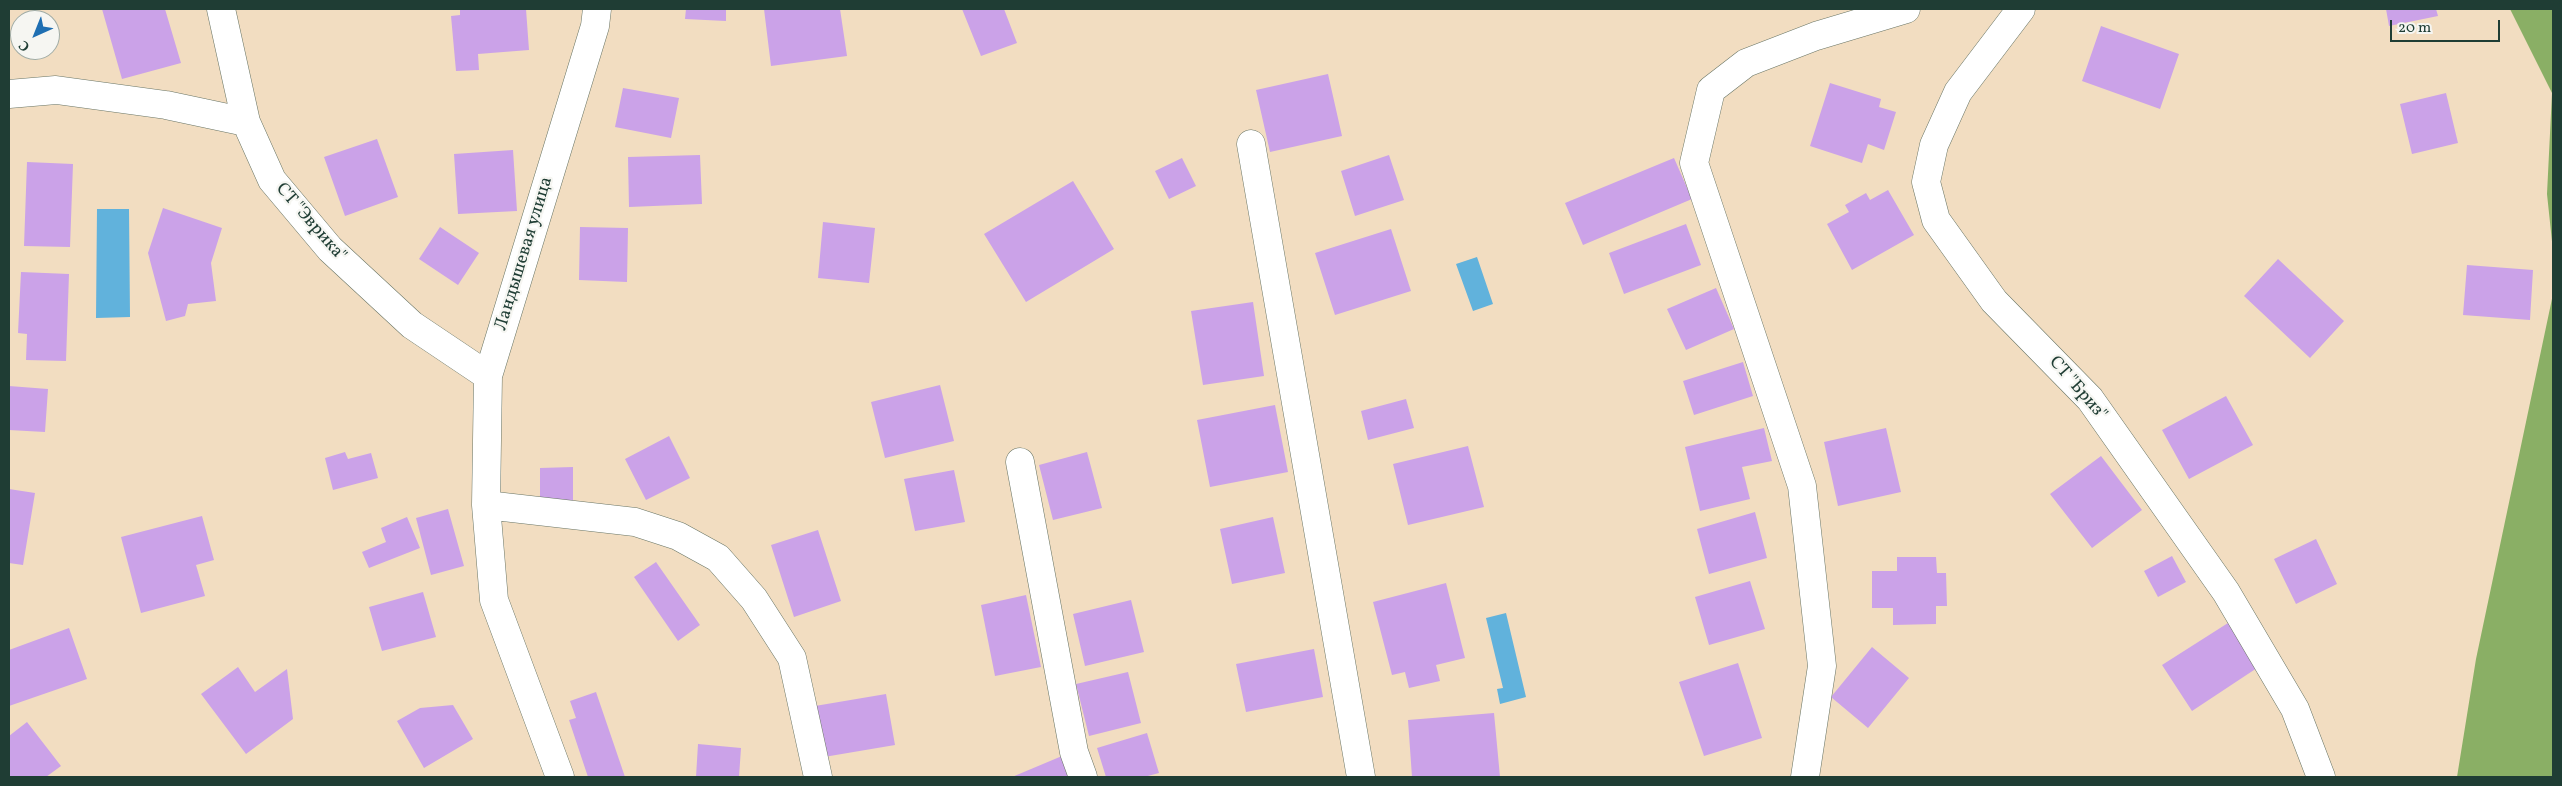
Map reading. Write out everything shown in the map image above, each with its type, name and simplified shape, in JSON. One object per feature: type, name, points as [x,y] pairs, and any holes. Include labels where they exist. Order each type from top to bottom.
[{"type":"street","name":"СТ \"Эврика\"","points":[[222,9],[246,122],[272,180],[330,249],[412,325],[488,376]]},
{"type":"street","name":"Ландышевая улица","points":[[560,777],[494,600],[486,505],[488,376],[595,26],[596,9]]},
{"type":"street","points":[[1805,777],[1822,666],[1802,486],[1694,163],[1711,90],[1746,62],[1816,36],[1906,9]]},
{"type":"street","name":"СТ \"Бриз\"","points":[[2022,9],[1958,92],[1934,145],[1926,182],[1936,220],[1994,301],[2090,399],[2226,592],[2295,709],[2321,777]]},
{"type":"street","points":[[9,94],[56,90],[166,105],[246,122]]},
{"type":"street","points":[[1251,144],[1329,583],[1361,777]]},
{"type":"street","points":[[1020,462],[1074,752],[1083,777]]},
{"type":"street","points":[[486,505],[635,522],[678,536],[718,558],[754,599],[792,658],[818,777]]},
{"type":"green space","points":[[2510,9],[2553,9],[2553,251],[2547,194],[2552,93]]},
{"type":"green space","points":[[2553,294],[2553,777],[2457,777],[2476,659]]},
{"type":"water","points":[[97,209],[129,209],[130,317],[96,318]]},
{"type":"water","points":[[1477,257],[1493,304],[1473,311],[1456,264]]},
{"type":"water","points":[[1506,613],[1526,697],[1500,704],[1497,689],[1503,688],[1486,618]]},
{"type":"building","points":[[102,9],[165,9],[181,63],[122,79]]},
{"type":"building","points":[[460,9],[526,9],[529,50],[478,54],[479,70],[456,71],[451,16],[460,15]]},
{"type":"building","points":[[686,9],[726,9],[726,21],[685,19]]},
{"type":"building","points":[[764,9],[840,9],[847,56],[771,66]]},
{"type":"building","points":[[962,9],[1004,9],[1017,43],[981,56]]},
{"type":"building","points":[[2386,9],[2436,9],[2438,16],[2389,26]]},
{"type":"building","points":[[2101,26],[2179,54],[2160,109],[2082,81]]},
{"type":"building","points":[[1328,74],[1342,136],[1270,152],[1256,90]]},
{"type":"building","points":[[1830,83],[1881,99],[1879,107],[1896,112],[1884,150],[1868,144],[1862,163],[1810,146]]},
{"type":"building","points":[[623,88],[679,98],[671,138],[615,127]]},
{"type":"building","points":[[2446,93],[2458,143],[2412,154],[2400,104]]},
{"type":"building","points":[[377,139],[398,197],[345,216],[324,157]]},
{"type":"building","points":[[513,150],[517,211],[458,214],[454,154]]},
{"type":"building","points":[[700,155],[702,204],[629,207],[628,157]]},
{"type":"building","points":[[1389,155],[1404,200],[1355,216],[1341,171]]},
{"type":"building","points":[[1182,158],[1196,186],[1169,199],[1155,171]]},
{"type":"building","points":[[1674,158],[1692,199],[1583,245],[1565,203]]},
{"type":"building","points":[[27,162],[73,164],[70,247],[24,246]]},
{"type":"building","points":[[1073,181],[1114,249],[1026,302],[984,234]]},
{"type":"building","points":[[1888,190],[1914,235],[1852,270],[1827,224],[1849,212],[1845,205],[1866,193],[1870,200]]},
{"type":"building","points":[[163,208],[222,228],[211,263],[216,301],[188,304],[185,316],[166,321],[148,253]]},
{"type":"building","points":[[823,222],[875,228],[869,283],[818,278]]},
{"type":"building","points":[[1686,224],[1701,265],[1624,294],[1609,253]]},
{"type":"building","points":[[440,227],[479,253],[458,285],[419,259]]},
{"type":"building","points":[[580,227],[628,228],[627,282],[579,280]]},
{"type":"building","points":[[1391,229],[1411,291],[1335,315],[1315,253]]},
{"type":"building","points":[[2278,259],[2344,321],[2310,358],[2244,296]]},
{"type":"building","points":[[2467,265],[2533,270],[2530,320],[2463,315]]},
{"type":"building","points":[[21,272],[69,274],[66,361],[26,360],[27,334],[18,333]]},
{"type":"building","points":[[1716,288],[1734,329],[1686,350],[1667,309]]},
{"type":"building","points":[[1253,302],[1264,376],[1203,385],[1191,311]]},
{"type":"building","points":[[1743,362],[1753,396],[1694,415],[1683,381]]},
{"type":"building","points":[[940,385],[954,441],[885,458],[871,402]]},
{"type":"building","points":[[9,386],[48,389],[45,432],[9,430]]},
{"type":"building","points":[[2226,396],[2253,445],[2189,479],[2162,430]]},
{"type":"building","points":[[1406,399],[1414,428],[1368,440],[1361,411]]},
{"type":"building","points":[[1275,405],[1288,472],[1210,487],[1197,420]]},
{"type":"building","points":[[1764,428],[1772,461],[1742,467],[1750,499],[1700,511],[1685,447]]},
{"type":"building","points":[[1886,428],[1901,492],[1838,506],[1824,442]]},
{"type":"building","points":[[669,436],[690,478],[646,500],[625,459]]},
{"type":"building","points":[[1468,446],[1484,507],[1408,525],[1393,464]]},
{"type":"building","points":[[345,452],[348,459],[371,453],[378,478],[333,490],[325,458]]},
{"type":"building","points":[[1087,452],[1102,508],[1053,520],[1039,465]]},
{"type":"building","points":[[2101,456],[2142,510],[2092,548],[2050,494]]},
{"type":"building","points":[[573,467],[573,502],[540,502],[540,468]]},
{"type":"building","points":[[954,470],[965,522],[915,531],[904,479]]},
{"type":"building","points":[[9,489],[35,493],[23,565],[9,563]]},
{"type":"building","points":[[448,509],[464,566],[431,575],[416,518]]},
{"type":"building","points":[[1755,512],[1767,558],[1709,574],[1697,529]]},
{"type":"building","points":[[202,516],[214,560],[196,565],[205,596],[141,613],[121,537]]},
{"type":"building","points":[[407,517],[420,548],[369,568],[362,552],[386,542],[381,528]]},
{"type":"building","points":[[1273,517],[1285,573],[1232,584],[1220,529]]},
{"type":"building","points":[[818,530],[841,601],[794,617],[771,545]]},
{"type":"building","points":[[2316,539],[2337,584],[2296,604],[2274,559]]},
{"type":"building","points":[[2172,556],[2186,582],[2158,597],[2144,571]]},
{"type":"building","points":[[1897,557],[1936,557],[1937,573],[1946,573],[1947,606],[1936,606],[1936,624],[1893,625],[1893,608],[1872,608],[1872,571],[1897,571]]},
{"type":"building","points":[[656,562],[700,625],[678,641],[634,577]]},
{"type":"building","points":[[1750,581],[1765,629],[1709,645],[1695,597]]},
{"type":"building","points":[[1446,583],[1465,658],[1436,665],[1440,681],[1409,688],[1405,672],[1392,675],[1373,602]]},
{"type":"building","points":[[423,592],[436,637],[382,651],[369,607]]},
{"type":"building","points":[[1026,595],[1041,667],[995,676],[981,605]]},
{"type":"building","points":[[1131,600],[1144,652],[1085,666],[1073,614]]},
{"type":"building","points":[[2228,623],[2257,668],[2192,711],[2162,665]]},
{"type":"building","points":[[69,628],[87,679],[9,706],[9,650]]},
{"type":"building","points":[[1872,647],[1909,678],[1868,728],[1831,697]]},
{"type":"building","points":[[1314,649],[1323,697],[1246,712],[1236,664]]},
{"type":"building","points":[[1738,663],[1762,738],[1704,756],[1679,682]]},
{"type":"building","points":[[238,667],[255,692],[287,669],[293,719],[246,754],[201,694]]},
{"type":"building","points":[[1128,672],[1141,723],[1089,736],[1076,684]]},
{"type":"building","points":[[596,692],[625,777],[588,777],[569,720],[576,718],[570,701]]},
{"type":"building","points":[[886,694],[895,745],[824,757],[815,706]]},
{"type":"building","points":[[453,705],[473,739],[424,768],[397,721],[420,708]]},
{"type":"building","points":[[1494,713],[1500,777],[1412,777],[1408,720]]},
{"type":"building","points":[[27,722],[61,766],[46,777],[9,777],[9,736]]},
{"type":"building","points":[[1147,733],[1159,773],[1144,777],[1106,777],[1097,748]]},
{"type":"building","points":[[698,744],[741,748],[739,777],[696,777]]},
{"type":"building","points":[[1062,756],[1071,777],[1012,777]]}]
